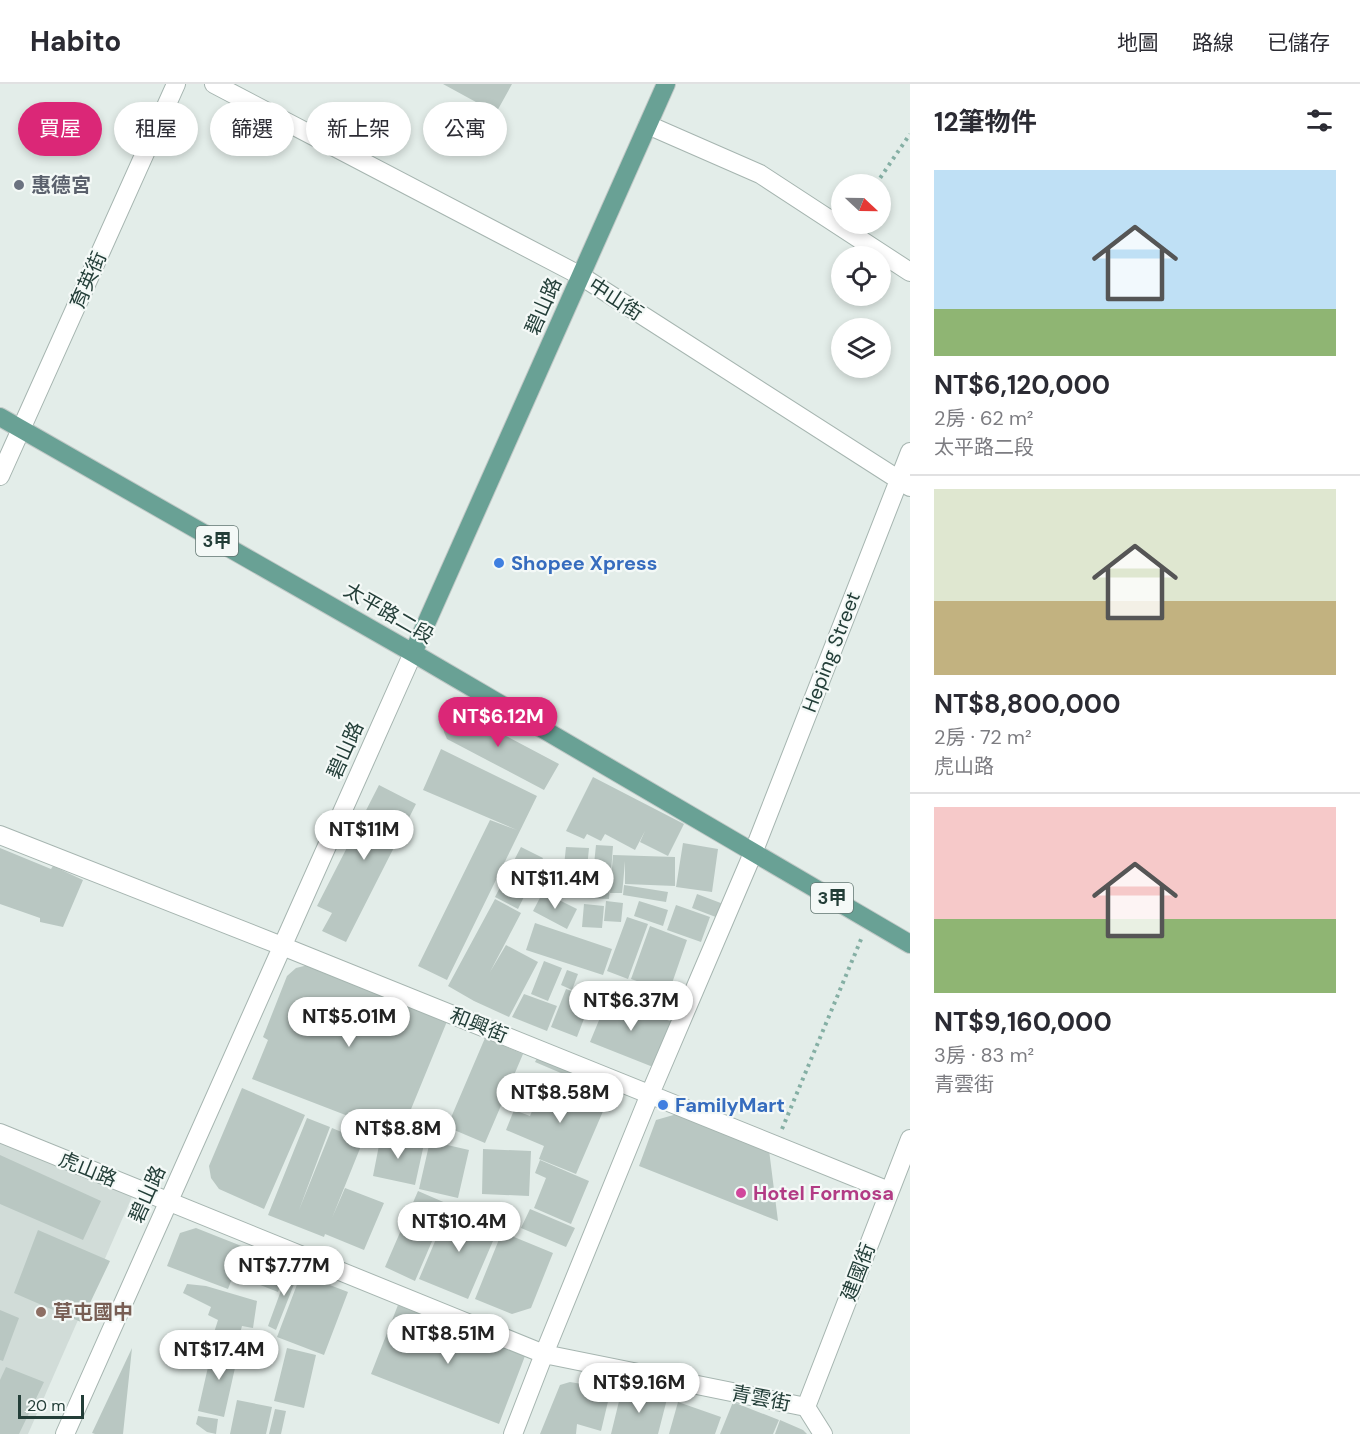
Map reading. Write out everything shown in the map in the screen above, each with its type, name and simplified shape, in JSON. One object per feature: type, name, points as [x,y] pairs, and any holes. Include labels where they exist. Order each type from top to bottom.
[{"type":"main road","name":"碧山路","points":[[413,653],[666,84]]},
{"type":"main road","name":"太平路二段","points":[[0,417],[413,653],[753,853]]},
{"type":"main road","name":"3甲","points":[[753,853],[910,944]]},
{"type":"street","name":"育英街","points":[[0,476],[177,84]]},
{"type":"street","name":"中山街","points":[[213,84],[581,276],[904,483]]},
{"type":"street","points":[[648,125],[760,174],[910,272]]},
{"type":"street","name":"Heping Street","points":[[513,1434],[650,1094],[753,853],[904,483],[910,452]]},
{"type":"street","name":"碧山路","points":[[65,1434],[413,653]]},
{"type":"street","name":"和興街","points":[[0,836],[282,946],[889,1191]]},
{"type":"street","name":"虎山路","points":[[0,1133],[544,1354]]},
{"type":"street","name":"建國街","points":[[806,1407],[910,1138]]},
{"type":"street","name":"青雲街","points":[[544,1354],[806,1407],[823,1434]]},
{"type":"path","points":[[883,174],[910,134]]},
{"type":"path","points":[[775,1145],[870,920]]},
{"type":"shaded area","name":"草屯國中","points":[[0,1132],[135,1190],[28,1434],[0,1434]]},
{"type":"building","points":[[443,84],[512,84],[502,102],[476,102]]},
{"type":"building","points":[[448,705],[559,764],[544,790],[447,739],[442,715]]},
{"type":"building","points":[[441,749],[537,796],[447,980],[418,966],[490,820],[517,830],[423,790]]},
{"type":"building","points":[[593,777],[684,824],[668,856],[640,842],[645,831],[635,850],[605,834],[601,841],[587,834],[584,839],[566,831]]},
{"type":"building","points":[[379,785],[416,804],[346,942],[322,931],[332,913],[317,906]]},
{"type":"building","points":[[683,843],[718,849],[712,892],[676,887]]},
{"type":"building","points":[[596,845],[613,846],[609,899],[586,898],[587,874],[593,874]]},
{"type":"building","points":[[521,847],[543,858],[518,909],[495,897]]},
{"type":"building","points":[[566,847],[589,848],[587,868],[564,866]]},
{"type":"building","points":[[0,848],[51,869],[53,866],[83,880],[63,927],[40,922],[40,918],[0,904]]},
{"type":"building","points":[[613,855],[675,857],[675,886],[625,884],[625,861],[622,893],[610,893]]},
{"type":"building","points":[[556,866],[573,875],[564,896],[546,888]]},
{"type":"building","points":[[624,885],[668,892],[666,902],[623,895]]},
{"type":"building","points":[[543,892],[577,909],[567,929],[533,911]]},
{"type":"building","points":[[697,894],[726,905],[721,919],[692,908]]},
{"type":"building","points":[[495,899],[521,913],[490,972],[506,945],[538,962],[509,1017],[448,986]]},
{"type":"building","points":[[606,901],[623,903],[621,922],[604,921]]},
{"type":"building","points":[[639,901],[668,910],[663,926],[634,916]]},
{"type":"building","points":[[584,904],[604,906],[602,928],[582,927]]},
{"type":"building","points":[[676,905],[710,917],[701,942],[667,930]]},
{"type":"building","points":[[627,917],[648,924],[628,979],[607,971]]},
{"type":"building","points":[[535,923],[612,949],[603,975],[526,950]]},
{"type":"building","points":[[650,926],[687,940],[669,992],[631,979]]},
{"type":"building","points":[[544,961],[562,968],[548,1001],[531,994]]},
{"type":"building","points":[[314,966],[448,1019],[400,1136],[252,1079],[268,1040],[263,1037],[287,976],[296,968]]},
{"type":"building","points":[[567,970],[578,974],[572,990],[561,985]]},
{"type":"building","points":[[566,989],[592,998],[577,1037],[551,1027]]},
{"type":"building","points":[[641,991],[679,1007],[673,1021],[635,1006]]},
{"type":"building","points":[[524,994],[557,1006],[547,1031],[512,1017]]},
{"type":"building","points":[[609,996],[672,1022],[653,1067],[590,1042]]},
{"type":"building","points":[[485,1038],[523,1054],[485,1143],[447,1127]]},
{"type":"building","points":[[540,1052],[619,1086],[615,1096],[535,1062]]},
{"type":"building","points":[[546,1077],[607,1102],[576,1174],[539,1159],[544,1146],[506,1130],[514,1110],[530,1116]]},
{"type":"building","points":[[242,1088],[305,1115],[264,1209],[219,1189],[211,1178],[209,1166]]},
{"type":"building","name":"Hotel Formosa","points":[[677,1114],[769,1150],[778,1221],[639,1166],[656,1120]]},
{"type":"building","points":[[307,1118],[330,1127],[299,1210],[332,1128],[363,1141],[332,1218],[345,1188],[384,1203],[364,1250],[268,1215]]},
{"type":"building","points":[[381,1135],[424,1144],[415,1185],[373,1176]]},
{"type":"building","points":[[430,1141],[469,1150],[458,1198],[419,1189]]},
{"type":"building","points":[[483,1149],[531,1151],[529,1196],[482,1194]]},
{"type":"building","points":[[0,1155],[101,1201],[83,1240],[0,1204]]},
{"type":"building","points":[[540,1160],[589,1181],[571,1224],[534,1208],[546,1178],[535,1173]]},
{"type":"building","points":[[418,1191],[448,1204],[415,1281],[385,1267]]},
{"type":"building","points":[[450,1206],[499,1227],[468,1299],[419,1279]]},
{"type":"building","points":[[530,1209],[575,1228],[566,1247],[521,1228]]},
{"type":"building","points":[[196,1228],[244,1247],[228,1289],[167,1266],[180,1233]]},
{"type":"building","points":[[38,1230],[110,1261],[81,1322],[14,1293]]},
{"type":"building","points":[[502,1232],[553,1253],[531,1308],[512,1314],[475,1299]]},
{"type":"building","points":[[246,1248],[288,1264],[278,1292],[235,1275]]},
{"type":"building","points":[[290,1266],[300,1269],[276,1330],[268,1326]]},
{"type":"building","points":[[301,1274],[348,1292],[324,1355],[277,1337]]},
{"type":"building","points":[[187,1284],[206,1286],[257,1301],[253,1328],[242,1326],[237,1345],[211,1342],[218,1320],[208,1315],[211,1307],[183,1293]]},
{"type":"building","points":[[398,1305],[525,1356],[499,1424],[371,1374]]},
{"type":"building","points":[[0,1310],[19,1318],[3,1361],[0,1360]]},
{"type":"building","points":[[213,1345],[239,1350],[224,1417],[198,1411]]},
{"type":"building","points":[[132,1348],[123,1434],[92,1433]]},
{"type":"building","points":[[287,1348],[316,1355],[304,1408],[274,1401]]},
{"type":"building","points":[[6,1367],[44,1382],[19,1434],[0,1434],[0,1380]]},
{"type":"building","points":[[570,1382],[611,1389],[601,1431],[577,1424],[576,1434],[540,1434],[560,1385]]},
{"type":"building","points":[[622,1389],[667,1399],[658,1434],[611,1434]]},
{"type":"building","points":[[237,1400],[272,1407],[266,1434],[230,1434]]},
{"type":"building","points":[[678,1402],[721,1417],[715,1434],[669,1434]]},
{"type":"building","points":[[733,1402],[779,1420],[773,1434],[720,1434]]},
{"type":"building","points":[[275,1409],[286,1411],[281,1434],[269,1434]]},
{"type":"building","points":[[198,1416],[218,1419],[216,1434],[207,1432],[196,1424]]},
{"type":"building","points":[[780,1420],[803,1430],[807,1434],[775,1434]]},
{"type":"place","name":"惠德宮","points":[[19,185]]},
{"type":"place","name":"Shopee Xpress","points":[[499,563]]},
{"type":"place","name":"FamilyMart","points":[[663,1105]]},
{"type":"place","name":"Hotel Formosa","points":[[741,1193]]},
{"type":"place","name":"草屯國中","points":[[41,1312]]}]
